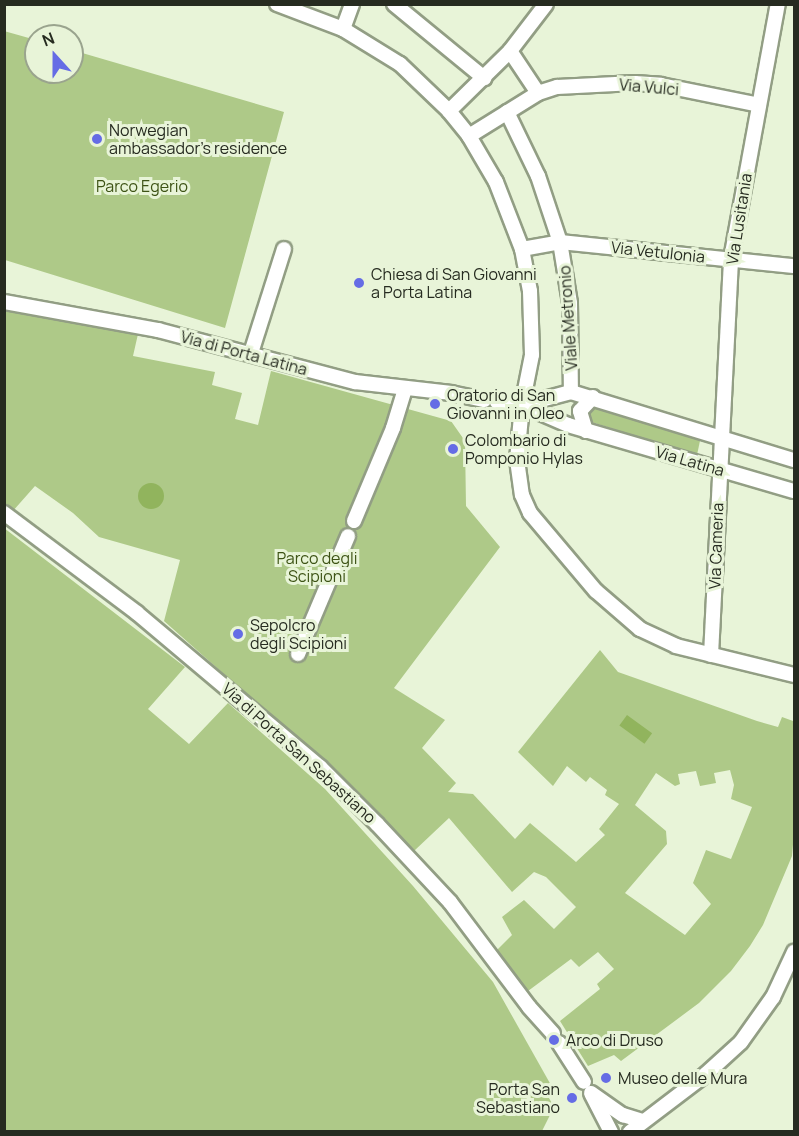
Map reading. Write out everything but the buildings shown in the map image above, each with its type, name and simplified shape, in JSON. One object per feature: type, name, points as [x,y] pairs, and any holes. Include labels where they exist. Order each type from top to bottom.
[{"type":"street","points":[[277,4],[343,29],[400,64],[449,111],[469,136],[496,182],[522,249],[530,291],[533,338],[522,405],[517,460],[522,495],[530,513],[596,591],[618,612],[657,638],[711,655],[795,675]]},
{"type":"street","points":[[343,29],[352,4]]},
{"type":"street","points":[[394,4],[484,78]]},
{"type":"street","points":[[449,111],[510,51],[546,4]]},
{"type":"street","name":"Via Lusitania","points":[[721,436],[731,260],[778,4]]},
{"type":"street","points":[[510,51],[538,93]]},
{"type":"street","name":"Via Vulci","points":[[469,136],[538,93],[557,87],[635,83],[661,85],[759,105]]},
{"type":"street","name":"Viale Metronio","points":[[507,112],[538,176],[560,242],[570,303],[571,392]]},
{"type":"street","name":"Via Vetulonia","points":[[522,249],[560,242],[795,266]]},
{"type":"street","points":[[251,353],[284,249]]},
{"type":"street","name":"Via di Porta Latina","points":[[4,303],[158,330],[355,382],[451,393],[522,405]]},
{"type":"street","points":[[354,521],[397,418],[405,389]]},
{"type":"street","name":"Via Latina","points":[[522,405],[571,392],[795,460]]},
{"type":"street","points":[[586,431],[580,411],[593,397]]},
{"type":"street","name":"Via Latina","points":[[522,405],[586,431],[795,491]]},
{"type":"street","name":"Via Cameria","points":[[711,655],[721,436]]},
{"type":"street","name":"Via di Porta San Sebastiano","points":[[4,513],[137,613],[241,699],[340,786],[450,902],[529,1007],[556,1038],[588,1087],[611,1131]]},
{"type":"street","points":[[298,654],[348,536]]},
{"type":"street","points":[[630,1131],[643,1126],[741,1042],[774,997],[795,952]]},
{"type":"street","name":"Via di Porta San Sebastiano","points":[[588,1087],[623,1115],[643,1126]]},
{"type":"green space","name":"Parco Egerio","points":[[4,31],[24,37],[24,84],[84,84],[84,54],[284,112],[225,328],[5,260]]},
{"type":"green space","name":"Parco degli Scipioni","points":[[5,311],[138,334],[133,356],[215,372],[212,385],[242,393],[235,419],[258,425],[271,371],[451,421],[465,441],[466,506],[500,547],[394,688],[445,720],[422,748],[456,783],[448,792],[473,794],[515,839],[530,823],[576,862],[605,835],[599,829],[619,804],[605,795],[607,790],[590,777],[586,782],[567,766],[553,786],[518,752],[600,650],[618,672],[778,727],[782,717],[793,721],[794,833],[792,856],[763,925],[731,971],[699,1003],[621,1061],[614,1055],[588,1066],[560,1021],[600,989],[597,984],[614,969],[598,952],[579,967],[571,959],[524,994],[493,954],[512,935],[502,917],[524,900],[554,929],[576,907],[546,877],[534,872],[512,892],[449,818],[414,851],[332,770],[164,621],[180,560],[99,537],[73,513],[35,486],[12,512],[5,506]],"holes":[[[730,770],[734,785],[731,799],[752,807],[731,859],[706,850],[693,883],[711,904],[685,935],[625,893],[667,844],[666,831],[635,805],[656,773],[675,786],[680,784],[678,774],[696,771],[700,786],[716,783],[714,773]]]},
{"type":"green space","points":[[591,402],[701,436],[697,455],[588,421],[586,412]]},
{"type":"green space","points":[[4,528],[185,667],[148,709],[189,744],[228,703],[325,789],[413,886],[493,982],[556,1094],[549,1098],[554,1107],[542,1131],[5,1131]]},
{"type":"shaded area","points":[[151,483],[160,487],[164,496],[160,505],[151,509],[142,505],[138,496],[142,487]]},
{"type":"shaded area","points":[[627,715],[652,733],[644,744],[619,726]]},
{"type":"place","name":"Norwegian ambassador's residence","points":[[97,139]]},
{"type":"place","name":"Chiesa di San Giovanni a Porta Latina","points":[[359,283]]},
{"type":"place","name":"Oratorio di San Giovanni in Oleo","points":[[435,404]]},
{"type":"place","name":"Colombario di Pomponio Hylas","points":[[453,449]]},
{"type":"place","name":"Sepolcro degli Scipioni","points":[[238,634]]},
{"type":"place","name":"Arco di Druso","points":[[554,1040]]},
{"type":"place","name":"Museo delle Mura","points":[[606,1078]]},
{"type":"place","name":"Porta San Sebastiano","points":[[572,1098]]}]
